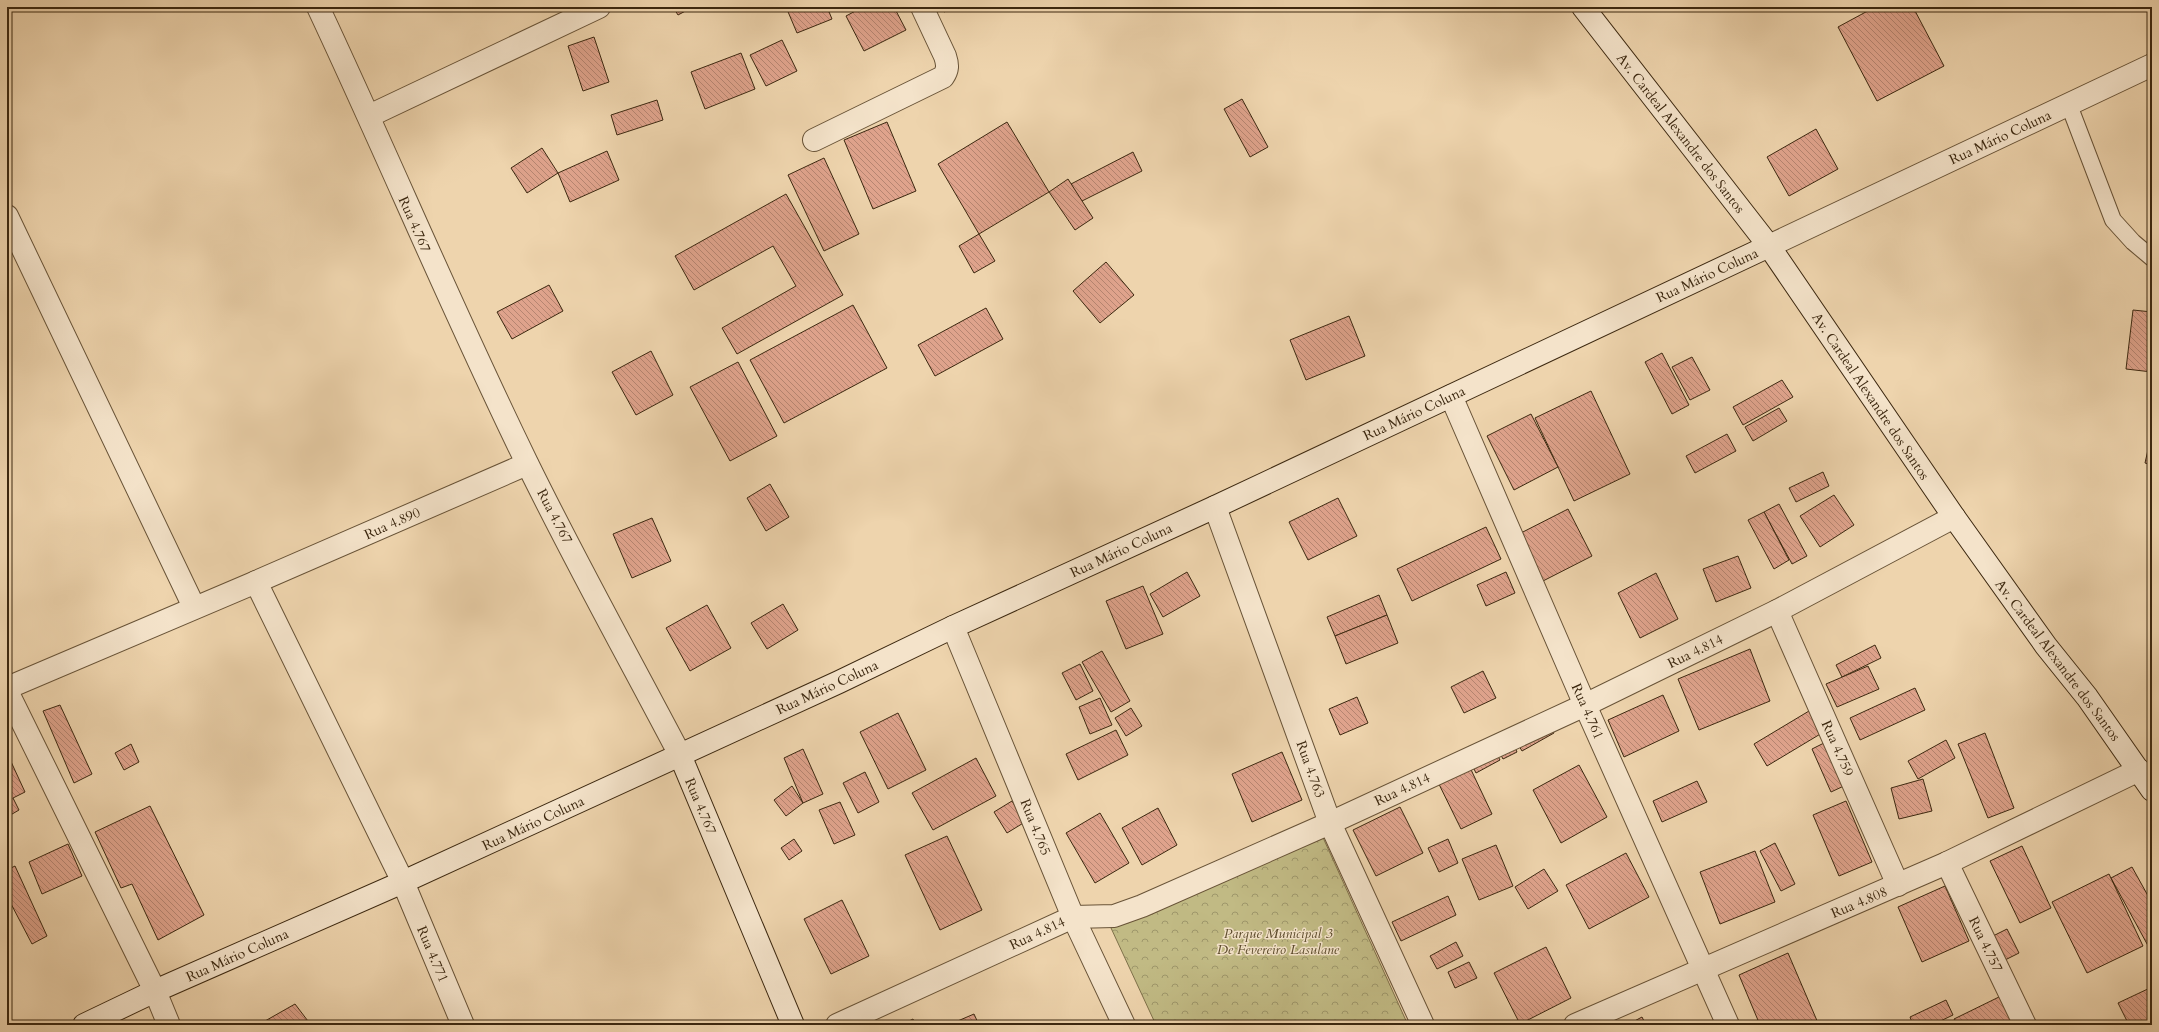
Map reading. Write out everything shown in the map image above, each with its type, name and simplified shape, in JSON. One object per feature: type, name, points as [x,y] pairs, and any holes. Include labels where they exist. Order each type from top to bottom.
[{"type":"street","name":"Rua 4.767","points":[[318,7],[369,116],[421,238],[527,464],[680,755],[793,1025]]},
{"type":"street","points":[[369,116],[599,7]]},
{"type":"street","points":[[814,140],[943,77],[947,72],[948,65],[922,7]]},
{"type":"street","name":"Av. Cardeal Alexandre dos Santos","points":[[1583,7],[1769,246],[1954,517],[2046,646],[2087,697],[2152,790]]},
{"type":"street","name":"Rua Mário Coluna","points":[[84,1025],[155,991],[403,882],[839,682],[953,627],[1451,396],[2152,65]]},
{"type":"street","points":[[7,216],[11,237],[194,607]]},
{"type":"street","name":"Rua 4.761","points":[[1451,396],[1585,705],[1728,1025]]},
{"type":"street","name":"Rua 4.890","points":[[7,689],[527,464]]},
{"type":"street","name":"Rua 4.763","points":[[1214,507],[1330,823],[1423,1025]]},
{"type":"street","name":"Rua 4.814","points":[[837,1025],[1072,917],[1114,916],[1142,906],[1330,823],[1585,705],[1777,611],[1954,517]]},
{"type":"street","name":"Rua 4.771","points":[[256,582],[403,882],[463,1025]]},
{"type":"street","name":"Rua 4.759","points":[[1777,611],[1898,885]]},
{"type":"street","name":"Rua 4.765","points":[[953,627],[1072,917],[1124,1025]]},
{"type":"street","points":[[7,689],[155,991],[169,1025]]},
{"type":"street","name":"Rua 4.808","points":[[1575,1025],[1947,863],[2139,770]]},
{"type":"street","name":"Rua 4.757","points":[[1947,863],[2024,1025]]},
{"type":"lane","points":[[2069,105],[2113,220],[2133,242],[2152,258]]},
{"type":"green space","name":"Parque Municipal 3 De Fevereiro Lasulane","points":[[1320,831],[1408,1025],[1156,1025],[1111,928]]},
{"type":"building","points":[[673,7],[693,7],[678,15]]},
{"type":"building","points":[[786,7],[827,7],[832,19],[797,33]]},
{"type":"building","points":[[863,7],[894,7],[906,30],[864,51],[846,16]]},
{"type":"building","points":[[941,7],[954,7],[944,12]]},
{"type":"building","points":[[1875,7],[1913,7],[1944,66],[1877,101],[1838,27]]},
{"type":"building","points":[[594,37],[609,82],[583,91],[568,46]]},
{"type":"building","points":[[782,40],[797,71],[766,86],[750,55]]},
{"type":"building","points":[[741,53],[755,89],[705,109],[691,72]]},
{"type":"building","points":[[1242,99],[1268,147],[1250,157],[1224,109]]},
{"type":"building","points":[[657,100],[663,120],[617,135],[611,115]]},
{"type":"building","points":[[887,122],[916,191],[873,209],[844,140]]},
{"type":"building","points":[[1007,122],[1049,192],[979,234],[938,164]]},
{"type":"building","points":[[1816,129],[1838,169],[1789,196],[1767,157]]},
{"type":"building","points":[[542,148],[558,173],[527,193],[511,168]]},
{"type":"building","points":[[607,151],[619,180],[570,202],[558,173]]},
{"type":"building","points":[[1133,152],[1142,171],[1080,202],[1071,184]]},
{"type":"building","points":[[824,158],[859,234],[824,251],[788,175]]},
{"type":"building","points":[[1068,179],[1093,218],[1075,230],[1049,192]]},
{"type":"building","points":[[786,194],[843,295],[737,354],[722,328],[796,286],[773,246],[694,290],[675,256]]},
{"type":"building","points":[[979,234],[995,261],[974,273],[959,246]]},
{"type":"building","points":[[1106,262],[1134,295],[1100,323],[1073,291]]},
{"type":"building","points":[[549,285],[563,311],[512,339],[497,312]]},
{"type":"building","points":[[853,305],[887,368],[784,423],[750,360]]},
{"type":"building","points":[[986,308],[1003,339],[935,376],[918,345]]},
{"type":"building","points":[[2133,310],[2152,312],[2152,372],[2126,369]]},
{"type":"building","points":[[1349,316],[1365,356],[1306,380],[1290,340]]},
{"type":"building","points":[[651,351],[673,395],[636,415],[612,372]]},
{"type":"building","points":[[1662,353],[1689,405],[1672,414],[1645,362]]},
{"type":"building","points":[[1692,357],[1710,390],[1690,400],[1672,367]]},
{"type":"building","points":[[738,362],[777,436],[730,461],[690,387]]},
{"type":"building","points":[[1782,380],[1793,397],[1743,425],[1733,407]]},
{"type":"building","points":[[1591,391],[1630,474],[1574,501],[1535,418]]},
{"type":"building","points":[[1779,408],[1787,421],[1753,441],[1745,427]]},
{"type":"building","points":[[1531,414],[1558,467],[1514,490],[1487,436]]},
{"type":"building","points":[[2152,432],[2152,465],[2145,463]]},
{"type":"building","points":[[1727,434],[1736,451],[1695,473],[1686,456]]},
{"type":"building","points":[[1823,472],[1829,486],[1796,502],[1789,488]]},
{"type":"building","points":[[770,484],[789,517],[766,531],[747,498]]},
{"type":"building","points":[[1834,495],[1854,525],[1820,547],[1800,516]]},
{"type":"building","points":[[1338,498],[1357,536],[1308,560],[1289,522]]},
{"type":"building","points":[[1779,504],[1807,556],[1792,564],[1764,512]]},
{"type":"building","points":[[1568,509],[1592,556],[1541,582],[1517,535]]},
{"type":"building","points":[[1764,512],[1789,560],[1774,569],[1748,520]]},
{"type":"building","points":[[652,518],[671,561],[632,578],[613,534]]},
{"type":"building","points":[[1486,527],[1501,559],[1412,601],[1397,569]]},
{"type":"building","points":[[1738,556],[1751,588],[1716,602],[1703,569]]},
{"type":"building","points":[[1187,572],[1200,596],[1163,617],[1150,594]]},
{"type":"building","points":[[1506,572],[1515,593],[1486,606],[1477,585]]},
{"type":"building","points":[[1656,573],[1678,619],[1640,638],[1618,593]]},
{"type":"building","points":[[1143,586],[1163,634],[1126,649],[1106,601]]},
{"type":"building","points":[[1379,595],[1387,615],[1335,636],[1327,617]]},
{"type":"building","points":[[783,604],[798,630],[767,649],[751,623]]},
{"type":"building","points":[[707,605],[731,648],[690,671],[666,628]]},
{"type":"building","points":[[1387,615],[1398,643],[1346,664],[1335,636]]},
{"type":"building","points":[[1875,645],[1881,658],[1842,677],[1836,665]]},
{"type":"building","points":[[1750,649],[1770,701],[1699,730],[1678,679]]},
{"type":"building","points":[[1102,651],[1130,701],[1111,712],[1082,662]]},
{"type":"building","points":[[1080,664],[1093,691],[1076,700],[1062,673]]},
{"type":"building","points":[[1868,666],[1879,689],[1837,707],[1826,684]]},
{"type":"building","points":[[1483,671],[1496,698],[1464,713],[1451,687]]},
{"type":"building","points":[[1915,688],[1925,710],[1860,740],[1850,718]]},
{"type":"building","points":[[1663,695],[1679,731],[1624,757],[1608,720]]},
{"type":"building","points":[[1357,697],[1368,723],[1340,735],[1329,709]]},
{"type":"building","points":[[1100,698],[1112,725],[1090,734],[1079,707]]},
{"type":"building","points":[[60,705],[92,774],[74,783],[43,711]]},
{"type":"building","points":[[1131,708],[1142,726],[1126,736],[1115,718]]},
{"type":"building","points":[[1809,711],[1822,733],[1767,766],[1754,744]]},
{"type":"building","points":[[898,713],[926,770],[888,789],[860,732]]},
{"type":"building","points":[[1547,722],[1554,733],[1522,751],[1515,739]]},
{"type":"building","points":[[1116,730],[1128,755],[1078,780],[1066,754]]},
{"type":"building","points":[[1985,733],[2014,808],[1988,818],[1958,744]]},
{"type":"building","points":[[1511,739],[1517,752],[1503,759],[1496,746]]},
{"type":"building","points":[[1946,740],[1955,758],[1918,779],[1908,761]]},
{"type":"building","points":[[1826,742],[1846,785],[1831,792],[1812,749]]},
{"type":"building","points":[[131,744],[139,762],[124,770],[115,753]]},
{"type":"building","points":[[1493,747],[1500,760],[1476,773],[1469,759]]},
{"type":"building","points":[[803,749],[823,794],[803,803],[784,758]]},
{"type":"building","points":[[1282,752],[1302,800],[1252,822],[1232,774]]},
{"type":"building","points":[[7,753],[25,792],[13,798],[19,810],[7,817]]},
{"type":"building","points":[[1465,757],[1492,814],[1461,829],[1433,772]]},
{"type":"building","points":[[976,758],[996,796],[933,830],[912,793]]},
{"type":"building","points":[[1579,765],[1607,817],[1561,843],[1533,790]]},
{"type":"building","points":[[865,772],[879,802],[858,813],[843,783]]},
{"type":"building","points":[[1923,779],[1932,811],[1899,819],[1891,788]]},
{"type":"building","points":[[1697,781],[1707,802],[1662,822],[1653,801]]},
{"type":"building","points":[[792,786],[803,803],[786,816],[774,800]]},
{"type":"building","points":[[1012,801],[1025,822],[1007,833],[994,812]]},
{"type":"building","points":[[1846,801],[1872,862],[1839,876],[1813,815]]},
{"type":"building","points":[[840,802],[855,835],[834,844],[819,810]]},
{"type":"building","points":[[150,806],[204,915],[158,940],[132,884],[121,888],[95,832]]},
{"type":"building","points":[[1400,807],[1423,853],[1376,876],[1353,830]]},
{"type":"building","points":[[1158,808],[1177,845],[1142,865],[1122,828]]},
{"type":"building","points":[[1100,813],[1129,863],[1095,883],[1066,833]]},
{"type":"building","points":[[947,836],[982,910],[940,930],[905,855]]},
{"type":"building","points":[[794,839],[802,851],[789,860],[781,848]]},
{"type":"building","points":[[1448,839],[1458,863],[1439,872],[1428,848]]},
{"type":"building","points":[[1775,843],[1795,884],[1781,891],[1760,851]]},
{"type":"building","points":[[68,844],[82,876],[42,894],[29,862]]},
{"type":"building","points":[[1496,845],[1513,886],[1479,900],[1462,859]]},
{"type":"building","points":[[2022,846],[2051,908],[2020,923],[1990,861]]},
{"type":"building","points":[[1755,851],[1775,902],[1720,924],[1700,872]]},
{"type":"building","points":[[1626,853],[1649,897],[1589,929],[1566,885]]},
{"type":"building","points":[[15,866],[47,936],[32,944],[9,900],[7,901],[7,870]]},
{"type":"building","points":[[2132,867],[2152,903],[2152,953],[2111,878]]},
{"type":"building","points":[[1544,869],[1558,891],[1528,909],[1515,887]]},
{"type":"building","points":[[2109,874],[2143,946],[2087,973],[2052,902]]},
{"type":"building","points":[[1945,886],[1969,941],[1922,962],[1898,907]]},
{"type":"building","points":[[1448,896],[1456,915],[1401,941],[1392,922]]},
{"type":"building","points":[[842,900],[869,956],[831,974],[804,919]]},
{"type":"building","points":[[2007,929],[2019,953],[2005,960],[1993,936]]},
{"type":"building","points":[[1456,942],[1463,956],[1437,969],[1430,956]]},
{"type":"building","points":[[1546,947],[1571,998],[1520,1024],[1494,973]]},
{"type":"building","points":[[1788,953],[1818,1023],[1814,1025],[1760,1025],[1739,975]]},
{"type":"building","points":[[1469,962],[1477,978],[1455,988],[1448,972]]},
{"type":"building","points":[[2152,987],[2152,1025],[2129,1025],[2118,1003]]},
{"type":"building","points":[[2001,996],[2014,1025],[1957,1025],[1954,1019]]},
{"type":"building","points":[[1946,1000],[1953,1015],[1932,1025],[1913,1025],[1910,1017]]},
{"type":"building","points":[[295,1004],[311,1025],[258,1025]]},
{"type":"building","points":[[974,1014],[979,1025],[954,1025],[953,1023]]},
{"type":"building","points":[[1642,1017],[1646,1025],[1627,1025]]},
{"type":"building","points":[[913,1019],[916,1025],[901,1025]]}]
